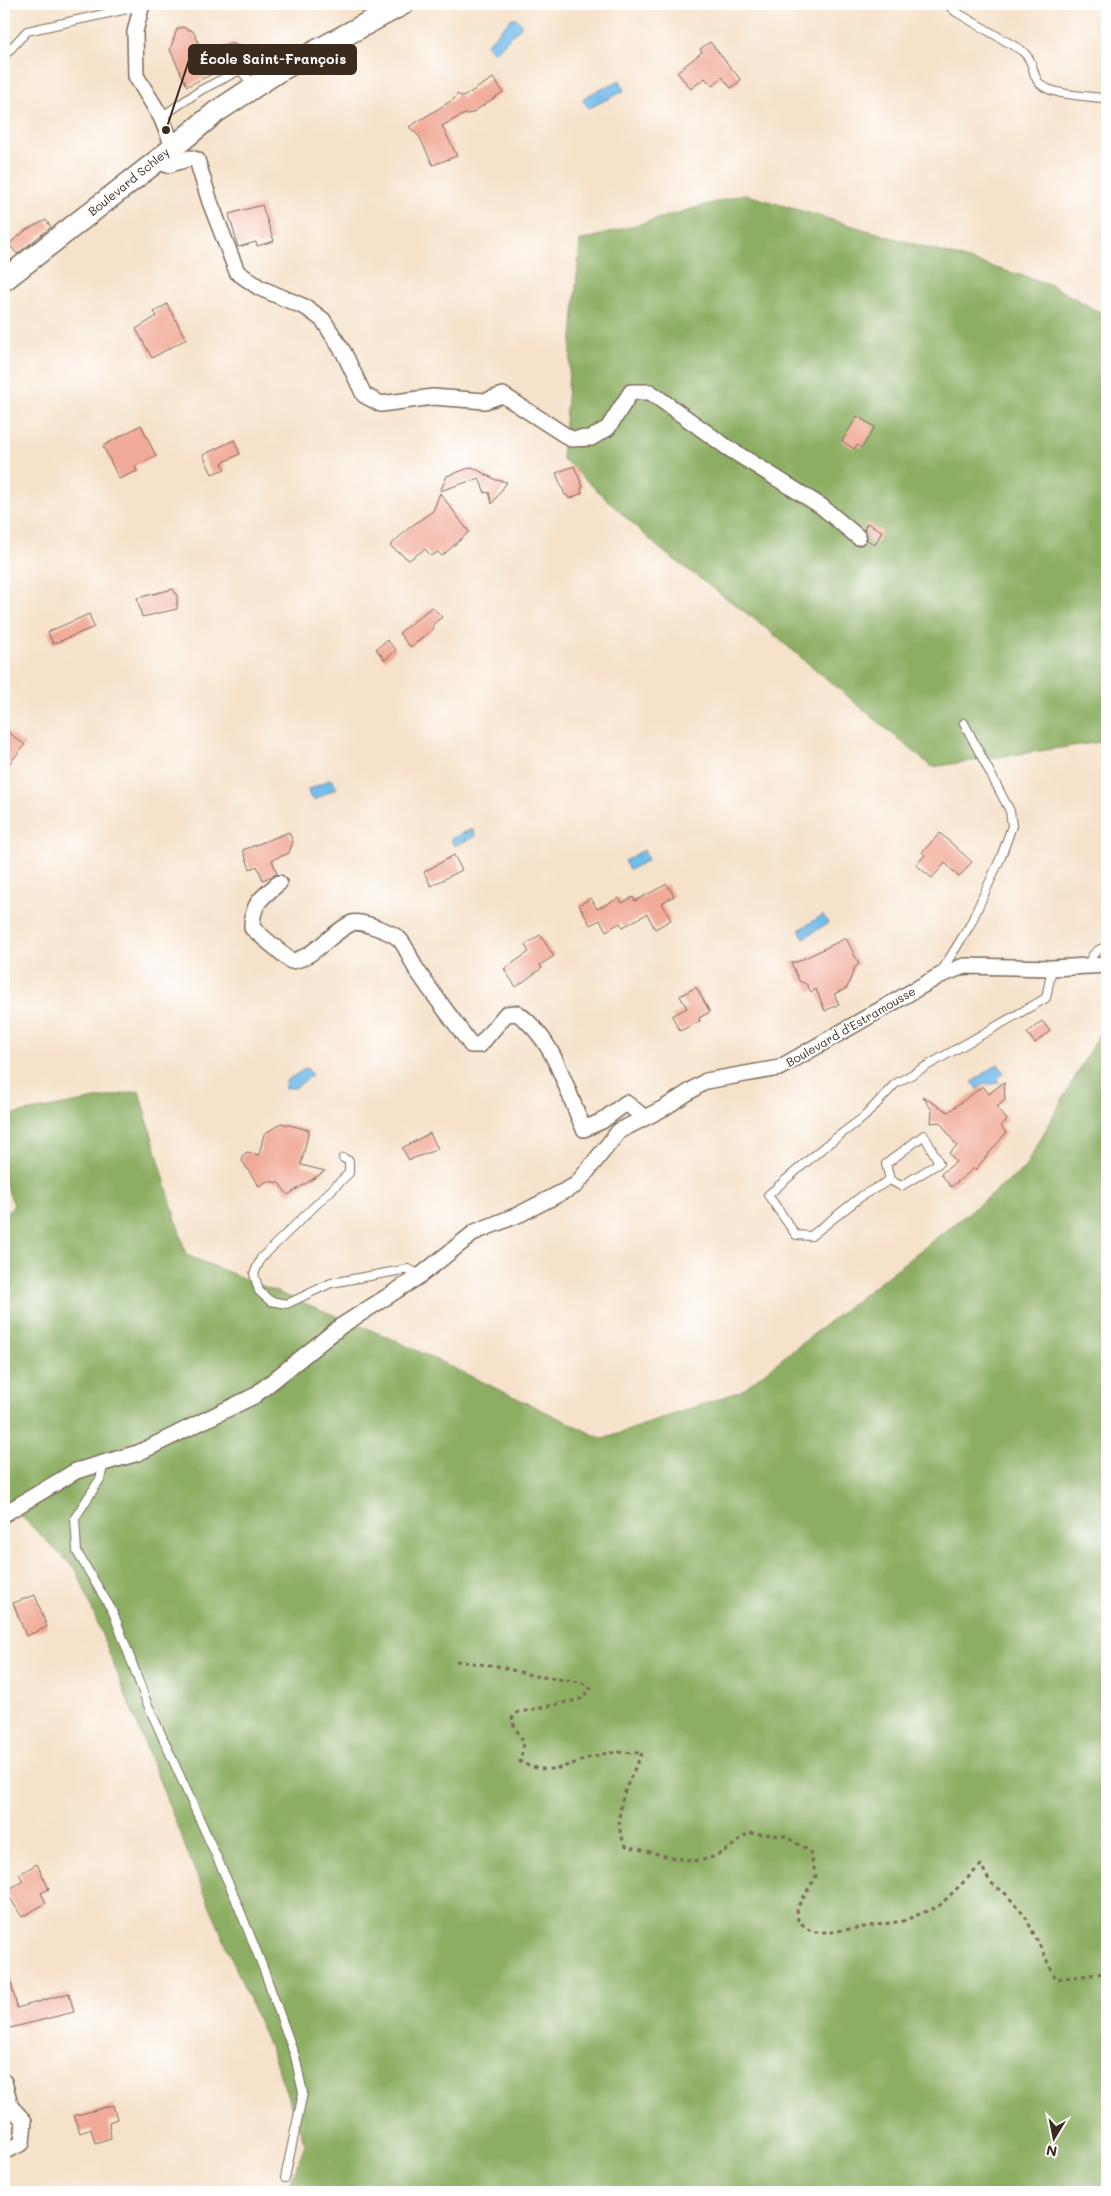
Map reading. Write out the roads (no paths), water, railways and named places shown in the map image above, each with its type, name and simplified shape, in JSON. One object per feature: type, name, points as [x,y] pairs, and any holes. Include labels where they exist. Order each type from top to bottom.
[{"type":"main road","name":"Boulevard Schley","points":[[4,280],[157,161],[216,112],[277,72],[403,4]]},
{"type":"street","points":[[141,5],[135,32],[136,76],[161,117],[173,146]]},
{"type":"street","points":[[157,161],[168,165],[190,158],[197,160],[210,202],[237,272],[260,288],[307,308],[323,320],[344,352],[364,394],[381,404],[433,397],[485,401],[503,395],[571,439],[592,438],[608,428],[631,392],[650,392],[728,448],[821,506],[858,537]]},
{"type":"street","points":[[279,883],[265,894],[252,910],[252,928],[291,961],[298,961],[311,953],[333,933],[354,922],[374,926],[399,938],[415,968],[471,1045],[480,1044],[506,1014],[517,1013],[532,1023],[560,1067],[584,1129],[602,1121],[626,1103],[644,1117]]},
{"type":"street","name":"Boulevard d'Estramousse","points":[[4,1514],[76,1471],[138,1453],[254,1396],[341,1326],[421,1275],[475,1232],[520,1214],[576,1185],[619,1130],[664,1108],[706,1081],[779,1068],[939,976],[964,966],[1052,968],[1107,965]]},
{"type":"street","points":[[4,2082],[11,2107],[24,2121],[22,2143],[4,2152]]},
{"type":"lane","points":[[947,4],[956,12],[1021,50],[1030,58],[1038,82],[1048,90],[1107,99]]},
{"type":"lane","points":[[4,56],[27,31],[141,5]]},
{"type":"lane","points":[[161,117],[201,90],[240,70],[256,86]]},
{"type":"lane","points":[[939,976],[970,925],[1001,857],[1012,826],[1010,811],[964,723]]},
{"type":"lane","points":[[1088,966],[1091,955],[1100,948],[1107,946]]},
{"type":"lane","points":[[890,1180],[863,1194],[811,1236],[796,1235],[768,1195],[825,1146],[864,1117],[895,1084],[1046,998],[1052,968]]},
{"type":"lane","points":[[924,1135],[939,1163],[901,1186],[890,1180],[886,1164],[924,1135]]},
{"type":"lane","points":[[343,1158],[349,1161],[349,1173],[261,1258],[254,1274],[258,1291],[270,1301],[287,1304],[331,1283],[408,1269],[421,1275]]},
{"type":"lane","points":[[105,1462],[100,1478],[74,1518],[77,1552],[113,1612],[147,1703],[233,1893],[295,2056],[303,2092],[285,2178]]},
{"type":"water","points":[[512,18],[516,18],[521,23],[521,27],[494,53],[486,45]]},
{"type":"water","points":[[620,80],[624,91],[589,108],[583,101],[585,97]]},
{"type":"water","points":[[331,779],[337,788],[314,800],[310,797],[308,790]]},
{"type":"water","points":[[472,829],[476,836],[454,846],[451,839]]},
{"type":"water","points":[[644,850],[648,860],[629,870],[624,861]]},
{"type":"water","points":[[823,915],[828,923],[804,938],[799,930]]},
{"type":"water","points":[[998,1064],[1004,1073],[998,1079],[999,1082],[990,1085],[985,1083],[978,1089],[972,1082]]},
{"type":"water","points":[[307,1068],[312,1075],[295,1088],[284,1088],[287,1080]]},
{"type":"place","name":"École Saint-François","points":[[166,130]]}]
